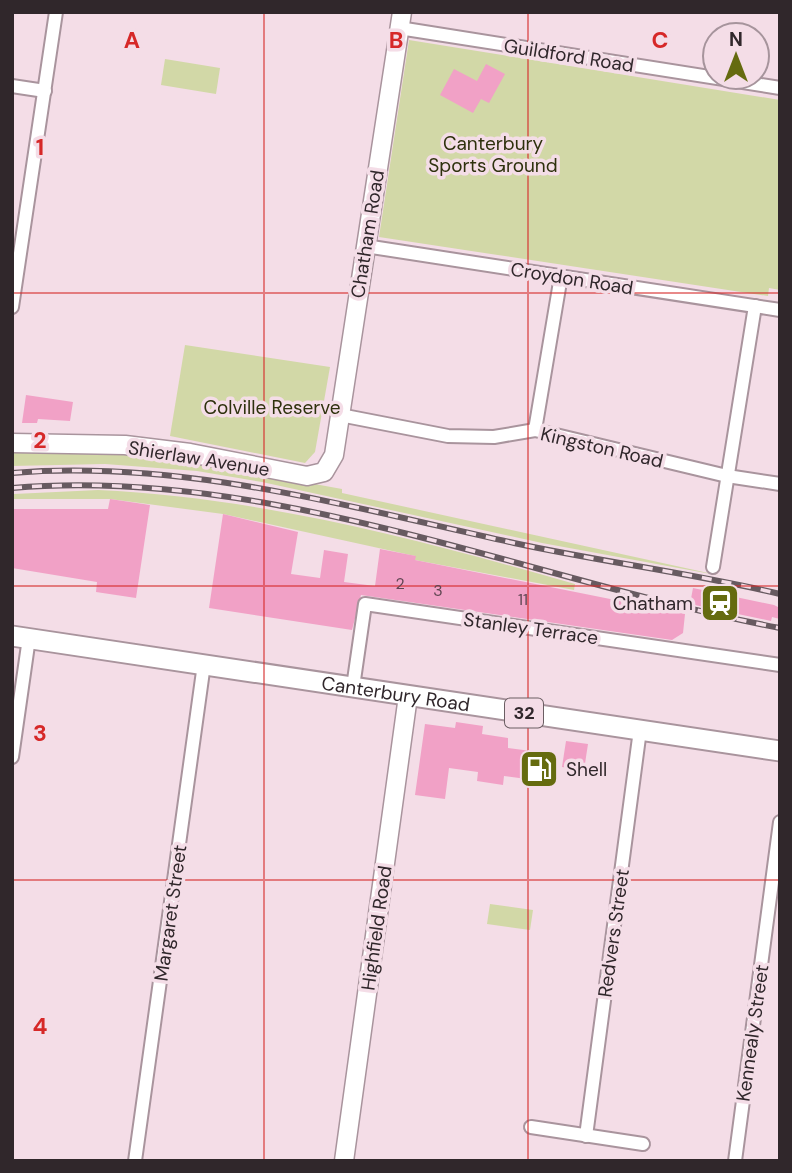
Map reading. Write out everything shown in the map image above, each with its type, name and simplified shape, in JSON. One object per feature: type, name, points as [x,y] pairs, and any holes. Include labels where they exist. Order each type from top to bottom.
[{"type":"main road","name":"Canterbury Road","points":[[21,637],[780,751]]},
{"type":"street","points":[[12,307],[16,259],[56,12]]},
{"type":"street","name":"Guildford Road","points":[[400,20],[780,88]]},
{"type":"street","name":"Chatham Road","points":[[334,455],[400,20]]},
{"type":"street","points":[[12,86],[44,91]]},
{"type":"street","name":"Croydon Road","points":[[365,246],[780,310]]},
{"type":"street","points":[[535,430],[561,276]]},
{"type":"street","points":[[713,567],[755,306]]},
{"type":"street","name":"Kingston Road","points":[[340,415],[448,436],[494,437],[535,430],[727,476],[780,484]]},
{"type":"street","name":"Shierlaw Avenue","points":[[12,443],[125,445],[190,453],[307,476],[324,471],[334,455]]},
{"type":"street","name":"Stanley Terrace","points":[[353,687],[366,604],[780,665]]},
{"type":"street","points":[[12,757],[21,637]]},
{"type":"street","name":"Margaret Street","points":[[135,1161],[204,664]]},
{"type":"street","name":"Highfield Road","points":[[344,1161],[408,696]]},
{"type":"street","name":"Redvers Street","points":[[586,1136],[640,730]]},
{"type":"street","name":"Kennealy Street","points":[[735,1161],[780,822]]},
{"type":"street","points":[[531,1127],[643,1144]]},
{"type":"green space","name":"Canterbury Sports Ground","points":[[409,40],[701,87],[701,91],[724,91],[780,100],[780,290],[769,288],[768,296],[379,237]]},
{"type":"green space","points":[[165,59],[220,68],[216,94],[161,85]]},
{"type":"green space","name":"Colville Reserve","points":[[185,345],[330,367],[315,452],[305,463],[170,436]]},
{"type":"green space","points":[[12,448],[139,452],[342,489],[342,493],[722,576],[542,543],[262,482],[197,471],[105,464],[12,466]]},
{"type":"green space","points":[[98,490],[219,501],[339,523],[575,584],[574,590],[415,560],[415,556],[223,514],[110,499],[12,499],[14,494]]},
{"type":"green space","points":[[490,904],[533,910],[530,930],[487,924]]},
{"type":"building","points":[[486,64],[505,74],[489,103],[481,99],[473,113],[440,95],[454,69],[477,81]]},
{"type":"building","points":[[26,395],[73,402],[70,421],[38,419],[37,423],[22,423]]},
{"type":"building","points":[[110,499],[150,505],[136,598],[96,592],[97,582],[12,568],[12,509],[108,509]]},
{"type":"building","points":[[223,514],[298,532],[291,574],[320,578],[324,550],[348,554],[344,582],[375,586],[380,549],[416,556],[415,560],[685,614],[683,633],[672,640],[361,595],[352,630],[209,608]]},
{"type":"building","points":[[693,588],[774,605],[780,608],[780,619],[772,617],[771,621],[690,604]]},
{"type":"building","points":[[456,722],[483,726],[482,734],[508,738],[508,748],[531,751],[537,759],[534,780],[504,776],[503,785],[477,781],[478,772],[449,768],[445,799],[415,795],[425,724],[455,728]]},
{"type":"building","points":[[566,741],[588,744],[584,770],[562,767]]},
{"type":"railway","points":[[12,473],[139,473],[265,489],[547,550],[780,594]]},
{"type":"railway","points":[[12,488],[109,486],[206,494],[303,510],[399,532],[685,607],[780,628]]},
{"type":"place","name":"Chatham","points":[[720,603]]},
{"type":"place","name":"Shell","points":[[539,769]]}]
